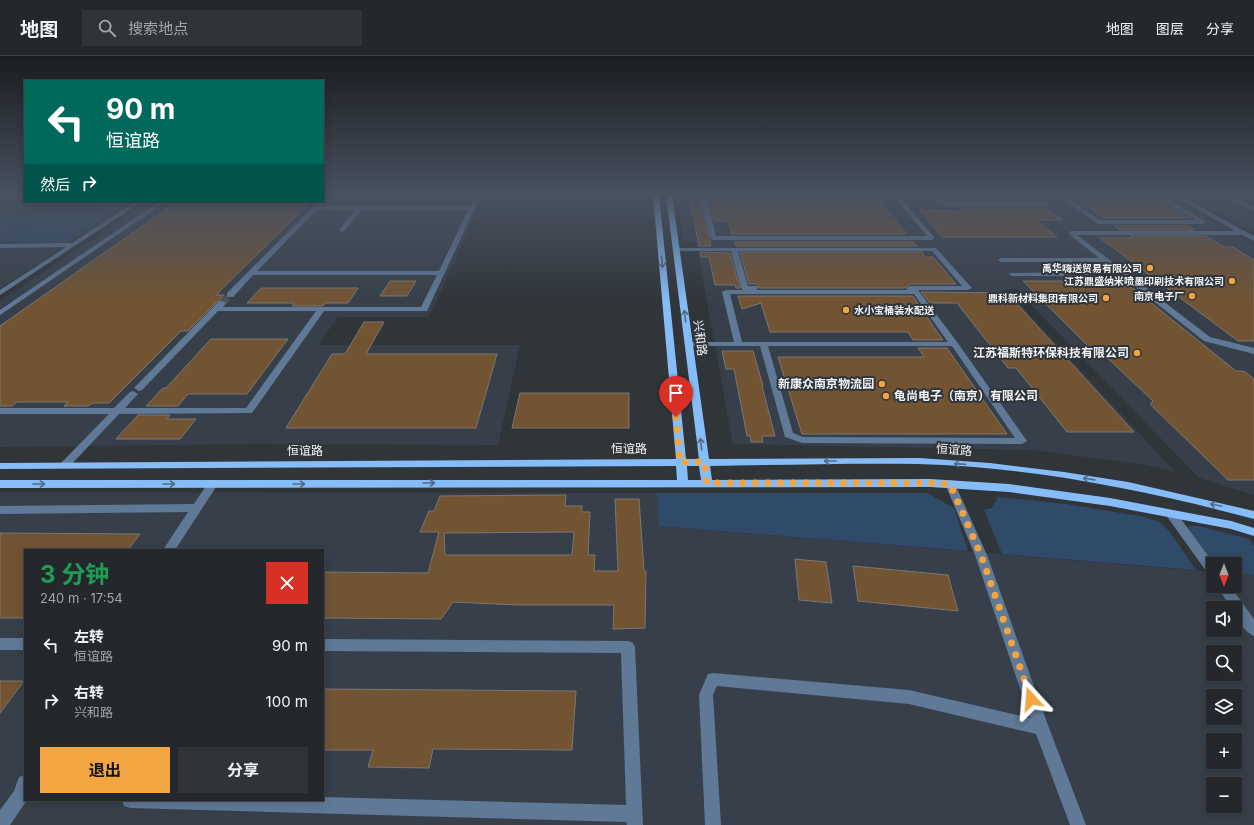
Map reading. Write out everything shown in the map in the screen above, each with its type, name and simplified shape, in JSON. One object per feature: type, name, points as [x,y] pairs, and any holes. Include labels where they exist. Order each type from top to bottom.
[{"type":"main road","points":[[659,231],[683,483]]},
{"type":"main road","name":"兴和路","points":[[674,231],[707,483]]},
{"type":"main road","name":"恒谊路","points":[[0,466],[918,461],[1001,467],[1098,480],[1222,506],[1254,515]]},
{"type":"main road","points":[[0,484],[930,483],[1017,489],[1110,502],[1231,525],[1254,532]]},
{"type":"street","points":[[0,293],[94,231]]},
{"type":"street","points":[[0,313],[120,231]]},
{"type":"street","points":[[230,295],[293,231]]},
{"type":"street","points":[[64,466],[219,306],[322,309],[424,309],[461,231]]},
{"type":"street","points":[[711,231],[713,238],[932,238],[926,231]]},
{"type":"street","points":[[1238,231],[1254,239]]},
{"type":"street","points":[[1242,233],[1071,233],[1207,339],[1254,351]]},
{"type":"street","points":[[0,250],[4,246],[72,245]]},
{"type":"street","points":[[676,249],[734,249],[934,249],[968,288],[745,288],[734,249]]},
{"type":"street","points":[[1001,260],[1106,260]]},
{"type":"street","points":[[1012,274],[1086,274],[1069,260]]},
{"type":"street","points":[[251,273],[441,273]]},
{"type":"street","points":[[739,344],[726,292],[916,292],[1022,441],[802,440],[789,435],[763,344]]},
{"type":"street","points":[[0,411],[249,411],[322,309]]},
{"type":"street","points":[[688,344],[954,344]]},
{"type":"street","points":[[170,549],[213,484]]},
{"type":"street","points":[[950,484],[981,555],[1041,728],[1078,825]]},
{"type":"street","points":[[0,510],[197,508]]},
{"type":"street","points":[[1172,514],[1206,562]]},
{"type":"street","points":[[1228,593],[1254,630]]},
{"type":"street","points":[[0,644],[24,644]]},
{"type":"street","points":[[157,801],[635,819],[628,647],[324,645]]},
{"type":"street","points":[[713,825],[706,695],[713,679],[909,697],[1041,728]]},
{"type":"street","points":[[0,825],[23,792]]},
{"type":"shaded area","points":[[0,231],[88,231],[0,289]]},
{"type":"shaded area","points":[[0,231],[13,231],[0,238]]},
{"type":"shaded area","points":[[16,231],[84,231],[68,241],[56,243],[23,243],[23,240],[0,242],[0,240]]},
{"type":"shaded area","points":[[105,231],[468,231],[429,317],[338,317],[318,345],[520,345],[498,445],[254,444],[0,447],[0,301]]},
{"type":"shaded area","points":[[682,231],[1230,231],[1254,245],[1254,495],[1199,478],[1016,289],[1004,290],[1009,293],[1175,472],[1142,464],[1032,450],[733,444],[696,242],[683,242]]},
{"type":"shaded area","points":[[0,492],[657,493],[659,526],[1206,571],[1206,593],[1242,593],[1242,574],[1254,575],[1254,825],[0,825]]},
{"type":"shaded area","points":[[657,493],[927,493],[954,508],[968,551],[659,526]]},
{"type":"shaded area","points":[[998,497],[1066,504],[1145,517],[1161,523],[1169,531],[1196,570],[1002,554],[984,510],[992,508]]},
{"type":"shaded area","points":[[1189,526],[1199,526],[1249,539],[1254,546],[1254,575],[1242,574],[1242,557],[1208,557],[1189,531]]},
{"type":"building","points":[[135,231],[281,231],[216,295],[224,295],[188,331],[181,331],[109,403],[93,403],[88,406],[64,406],[68,402],[17,402],[12,406],[0,406],[0,326]]},
{"type":"building","points":[[696,231],[707,231],[711,246],[699,246]]},
{"type":"building","points":[[731,231],[904,231],[907,234],[732,234]]},
{"type":"building","points":[[937,231],[1049,231],[1057,237],[942,237]]},
{"type":"building","points":[[1130,236],[1206,236],[1224,247],[1233,247],[1254,260],[1254,341],[1238,341],[1100,238],[1132,238]]},
{"type":"building","points":[[734,242],[913,242],[917,246],[736,246]]},
{"type":"building","points":[[700,252],[730,253],[740,288],[736,288],[735,285],[715,285],[709,257],[701,257]]},
{"type":"building","points":[[740,252],[922,252],[925,257],[933,257],[956,284],[910,284],[905,288],[759,288],[757,284],[749,284]]},
{"type":"building","points":[[390,281],[416,281],[407,296],[380,296]]},
{"type":"building","points":[[1023,281],[1124,281],[1236,371],[1244,371],[1254,379],[1254,480],[1228,480],[1150,404],[1153,401],[1099,350],[1092,350]]},
{"type":"building","points":[[261,288],[358,288],[348,303],[325,303],[323,306],[292,306],[294,303],[247,303]]},
{"type":"building","points":[[921,292],[1007,293],[1134,432],[1067,432],[1016,368],[1008,368],[957,303],[930,303]]},
{"type":"building","points":[[738,296],[913,296],[943,340],[913,340],[908,332],[770,332],[761,303],[742,309]]},
{"type":"building","points":[[364,322],[384,322],[366,354],[497,354],[476,428],[286,428],[332,354],[345,354]]},
{"type":"building","points":[[211,339],[288,339],[247,394],[188,394],[178,406],[146,406],[163,388],[166,388]]},
{"type":"building","name":"龟尚电子（南京）有限公司","points":[[918,348],[947,348],[1007,434],[802,434],[778,357],[924,357]]},
{"type":"building","points":[[722,351],[753,351],[775,436],[762,436],[763,442],[751,442],[750,436],[747,436],[734,369],[726,369]]},
{"type":"building","points":[[520,393],[629,393],[629,428],[512,428]]},
{"type":"building","points":[[138,415],[170,415],[167,419],[196,419],[180,439],[116,439]]},
{"type":"building","points":[[566,495],[565,506],[582,506],[582,512],[590,512],[588,555],[595,555],[594,571],[618,571],[615,499],[639,499],[644,571],[646,571],[645,628],[613,629],[614,605],[518,605],[453,602],[441,619],[324,618],[324,572],[428,573],[439,532],[420,532],[429,511],[434,511],[440,496]],"holes":[[[574,532],[572,555],[445,555],[444,533]]]},
{"type":"building","points":[[0,533],[140,534],[129,549],[24,549],[24,618],[0,618]]},
{"type":"building","points":[[795,559],[826,562],[832,603],[799,600]]},
{"type":"building","points":[[853,566],[948,575],[958,611],[858,601]]},
{"type":"building","points":[[0,681],[24,681],[0,713]]},
{"type":"building","points":[[324,689],[576,691],[572,750],[433,749],[429,768],[368,767],[373,750],[324,750]]},
{"type":"tunnel","points":[[222,303],[230,295]]},
{"type":"place","name":"禹华嗨送贸易有限公司","points":[[1150,268]]},
{"type":"place","name":"江苏鼎盛纳米喷墨印刷技术有限公司","points":[[1232,281]]},
{"type":"place","name":"南京电子厂","points":[[1192,296]]},
{"type":"place","name":"鼎科新材料集团有限公司","points":[[1106,298]]},
{"type":"place","name":"水小宝桶装水配送","points":[[846,310]]},
{"type":"place","name":"江苏福斯特环保科技有限公司","points":[[1137,353]]},
{"type":"place","name":"新康众南京物流园","points":[[882,384]]},
{"type":"place","name":"龟尚电子（南京）有限公司","points":[[886,396]]},
{"type":"route","points":[[676,417],[680,462],[704,462],[707,483],[950,484],[981,555],[1031,699]]}]
